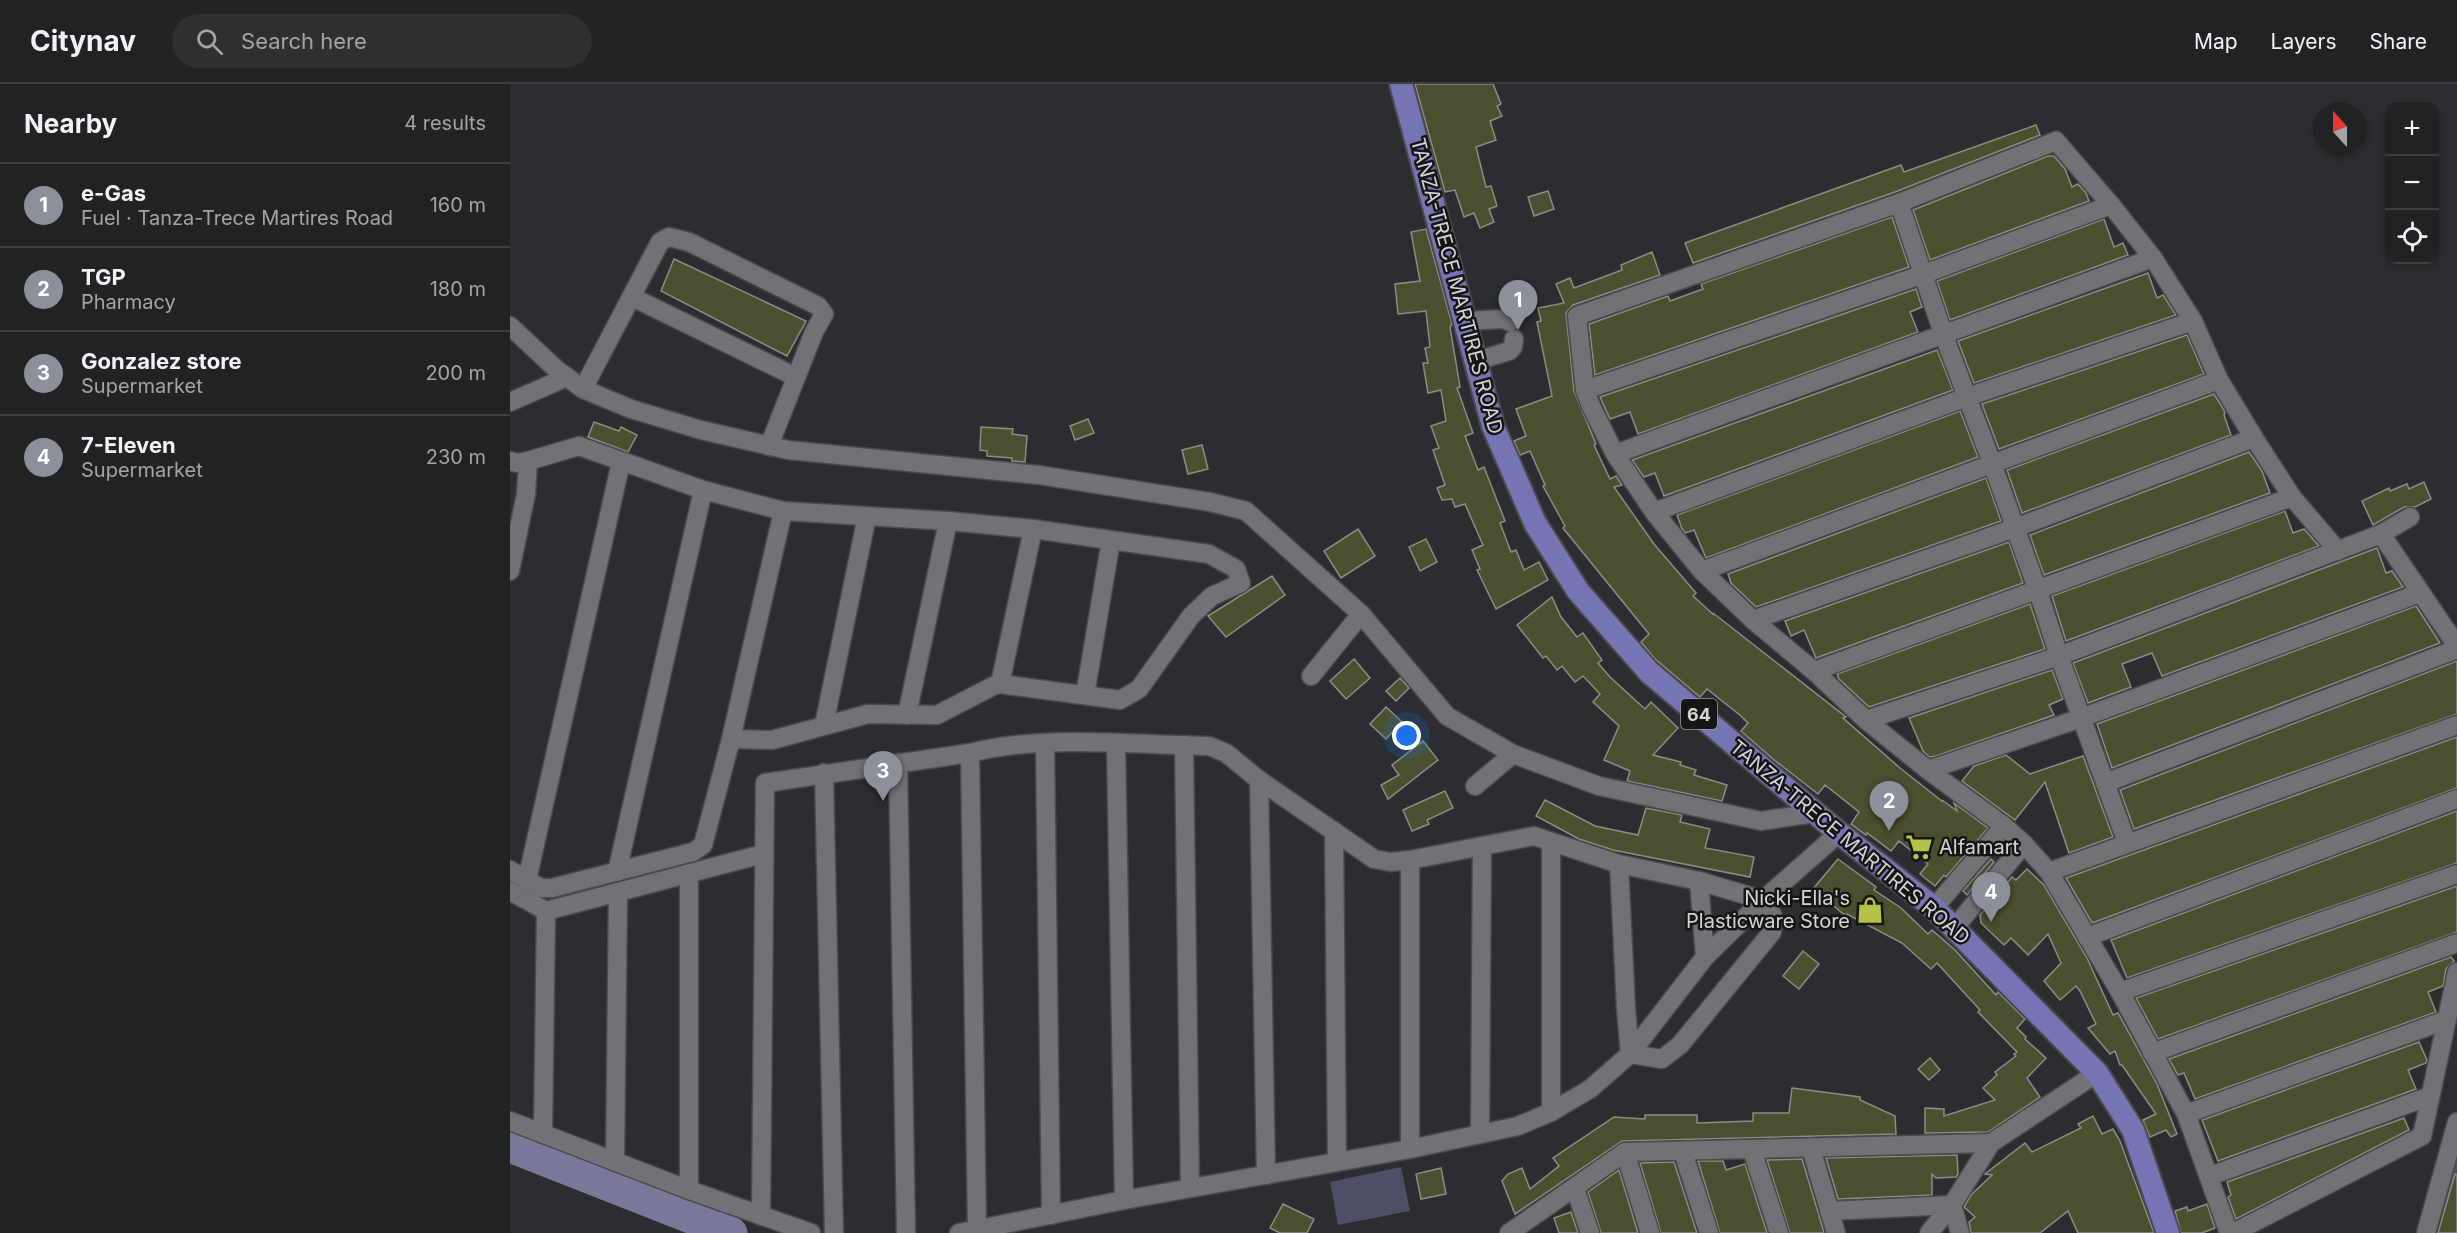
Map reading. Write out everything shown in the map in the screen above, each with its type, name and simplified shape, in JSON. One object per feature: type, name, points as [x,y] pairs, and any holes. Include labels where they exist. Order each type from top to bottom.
[{"type":"main road","name":"TANZA-TRECE MARTIRES ROAD","points":[[1401,84],[1493,426],[1535,523],[1578,591],[1649,672],[1839,833],[1934,908],[2097,1073],[2133,1131],[2168,1233]]},
{"type":"street","points":[[2338,551],[2292,497],[2254,438],[2219,380],[2193,321],[2153,258],[2056,141],[1899,203],[1576,316],[1585,390],[1615,454],[1654,512],[1702,571],[1753,620],[1814,671],[1866,720],[1928,771],[2004,826],[2049,872],[2120,992],[2186,1114],[2231,1233],[2422,1136],[2457,972]]},
{"type":"street","points":[[1899,203],[1944,336],[1992,463],[2127,843]]},
{"type":"street","points":[[1585,390],[1924,274],[2111,205]]},
{"type":"street","points":[[583,389],[660,242],[669,237],[689,242],[818,306],[824,314],[814,332],[769,446]]},
{"type":"street","points":[[1615,454],[2153,258]]},
{"type":"street","points":[[632,297],[796,377]]},
{"type":"street","points":[[1466,321],[1503,319],[1512,331],[1513,347],[1509,351],[1476,361]]},
{"type":"street","points":[[1654,512],[1967,397],[2193,321]]},
{"type":"street","points":[[510,326],[583,389],[631,409],[701,430],[769,446],[1039,475],[1210,502],[1246,511],[1361,614],[1447,716],[1513,754],[1599,786],[1761,821],[1815,813]]},
{"type":"street","points":[[510,402],[567,377]]},
{"type":"street","points":[[1702,571],[2219,380]]},
{"type":"street","points":[[1753,620],[2015,528],[2254,438]]},
{"type":"street","points":[[510,571],[526,494],[519,461],[579,446],[703,490],[783,511],[948,521],[1033,529],[1209,554],[1236,569],[1241,583],[1212,596],[1191,616],[1139,689],[1120,700],[1000,684],[937,715],[868,714],[772,740],[731,739]]},
{"type":"street","points":[[527,880],[621,462]]},
{"type":"street","points":[[616,872],[703,490]]},
{"type":"street","points":[[1814,671],[2292,497]]},
{"type":"street","points":[[510,870],[541,888],[552,888],[693,852],[703,845],[731,739],[783,511]]},
{"type":"street","points":[[824,725],[867,516]]},
{"type":"street","points":[[1866,720],[2059,656],[2381,534],[2410,517]]},
{"type":"street","points":[[907,715],[948,521]]},
{"type":"street","points":[[1000,684],[1033,529]]},
{"type":"street","points":[[2105,783],[2457,647],[2381,534]]},
{"type":"street","points":[[1085,695],[1111,540]]},
{"type":"street","points":[[1928,771],[2081,718],[2420,593]]},
{"type":"street","points":[[1311,676],[1361,614]]},
{"type":"street","points":[[2049,872],[2457,726]]},
{"type":"street","points":[[1046,743],[1051,1215]]},
{"type":"street","points":[[761,1216],[765,783],[970,753],[1000,745],[1046,743],[1209,746],[1226,753],[1259,780],[1374,859],[1390,862],[1410,860],[1534,836],[1619,864],[1699,881],[1763,900],[1773,916],[1772,932],[1680,1046],[1662,1059],[1630,1054]]},
{"type":"street","points":[[1116,744],[1124,1200]]},
{"type":"street","points":[[1184,745],[1190,1188]]},
{"type":"street","points":[[970,753],[968,1231],[1124,1200],[1410,1149],[1518,1126],[1551,1113],[1590,1089],[1630,1054],[1705,957],[1763,900],[1839,833]]},
{"type":"street","points":[[1475,786],[1513,754]]},
{"type":"street","points":[[898,763],[906,1233]]},
{"type":"street","points":[[824,773],[834,1233]]},
{"type":"street","points":[[1259,780],[1266,1175]]},
{"type":"street","points":[[2087,937],[2457,799]]},
{"type":"street","points":[[1934,908],[2004,826]]},
{"type":"street","points":[[1334,831],[1337,1162]]},
{"type":"street","points":[[1551,843],[1551,1113]]},
{"type":"street","points":[[1955,927],[2024,844]]},
{"type":"street","points":[[1480,1134],[1482,846]]},
{"type":"street","points":[[510,891],[546,911],[764,854]]},
{"type":"street","points":[[1410,860],[1410,1149]]},
{"type":"street","points":[[1619,864],[1630,1054]]},
{"type":"street","points":[[689,874],[689,1190]]},
{"type":"street","points":[[2120,992],[2457,874]]},
{"type":"street","points":[[1699,881],[1705,957]]},
{"type":"street","points":[[615,1162],[618,892]]},
{"type":"street","points":[[543,1134],[546,911]]},
{"type":"street","points":[[2152,1053],[2457,943]]},
{"type":"street","points":[[2186,1114],[2446,1020]]},
{"type":"street","points":[[1929,1233],[1952,1205],[1991,1143],[2097,1073]]},
{"type":"street","points":[[2210,1176],[2430,1096]]},
{"type":"street","points":[[510,1121],[689,1190],[811,1233]]},
{"type":"street","points":[[2426,1233],[2457,1122]]},
{"type":"street","points":[[1509,1233],[1528,1227],[1575,1188],[1625,1152],[1991,1143]]},
{"type":"street","points":[[1811,1148],[1836,1233]]},
{"type":"street","points":[[1752,1149],[1779,1233]]},
{"type":"street","points":[[1625,1152],[1650,1233]]},
{"type":"street","points":[[1683,1152],[1709,1233]]},
{"type":"street","points":[[1575,1188],[1590,1233]]},
{"type":"street","points":[[1829,1211],[1952,1205]]},
{"type":"street","points":[[1952,1205],[1960,1233]]},
{"type":"shaded area","points":[[2457,1140],[2457,1215],[2437,1207]]},
{"type":"shaded area","points":[[1401,1167],[1410,1211],[1338,1225],[1330,1182]]},
{"type":"building","points":[[1415,84],[1493,84],[1501,104],[1497,106],[1502,116],[1490,121],[1496,140],[1476,147],[1486,187],[1491,186],[1497,206],[1489,209],[1494,222],[1480,228],[1474,213],[1464,217],[1455,190],[1445,192]]},
{"type":"building","points":[[2036,125],[2040,135],[1895,192],[1693,263],[1685,243],[1901,165],[1904,172]]},
{"type":"building","points":[[2048,156],[2054,156],[2065,169],[2072,187],[2078,184],[2086,193],[2089,201],[1930,260],[1913,210]]},
{"type":"building","points":[[1548,191],[1554,209],[1534,216],[1528,197]]},
{"type":"building","points":[[1892,217],[1909,267],[1595,375],[1589,324],[1668,296],[1670,301],[1703,289],[1701,284]]},
{"type":"building","points":[[2104,219],[2114,247],[2123,243],[2128,255],[1950,320],[1937,281]]},
{"type":"building","points":[[1426,229],[1452,324],[1450,327],[1460,387],[1457,388],[1473,433],[1465,436],[1478,470],[1484,467],[1505,521],[1500,523],[1511,552],[1516,550],[1524,570],[1539,562],[1548,580],[1496,609],[1477,570],[1480,569],[1472,550],[1483,545],[1465,504],[1455,507],[1452,499],[1442,500],[1437,488],[1445,485],[1433,450],[1439,448],[1431,426],[1446,421],[1441,390],[1428,393],[1423,363],[1428,363],[1425,348],[1430,347],[1426,311],[1398,314],[1395,284],[1420,281],[1411,232]]},
{"type":"building","points":[[1652,252],[1660,275],[1573,305],[1566,313],[1574,391],[1596,444],[1594,445],[1610,479],[1616,476],[1622,485],[1614,487],[1654,544],[1696,593],[1693,596],[1714,615],[1713,613],[1846,717],[1843,718],[1943,802],[1942,800],[1957,811],[1954,803],[1988,828],[1946,877],[1944,875],[1935,886],[1920,874],[1928,864],[1899,841],[1891,851],[1851,824],[1859,812],[1825,785],[1818,794],[1741,731],[1748,723],[1741,716],[1707,689],[1700,697],[1654,658],[1641,642],[1649,634],[1563,528],[1565,526],[1543,486],[1545,485],[1530,451],[1520,455],[1514,441],[1526,436],[1516,409],[1552,396],[1537,322],[1541,321],[1538,308],[1564,303],[1556,284],[1570,278],[1574,288],[1622,270],[1621,265]]},
{"type":"building","points":[[674,259],[806,321],[787,356],[661,291]]},
{"type":"building","points":[[2148,273],[2157,298],[2163,295],[2176,315],[1974,383],[1958,341]]},
{"type":"building","points":[[1916,289],[1922,307],[1910,312],[1918,332],[1638,434],[1630,412],[1610,419],[1600,397]]},
{"type":"building","points":[[2187,335],[2204,374],[1999,449],[1982,404]]},
{"type":"building","points":[[1937,350],[1953,390],[1664,496],[1655,473],[1644,477],[1632,460]]},
{"type":"building","points":[[2214,394],[2224,410],[2231,435],[2022,513],[2007,470]]},
{"type":"building","points":[[1960,411],[1978,457],[1706,558],[1694,530],[1685,533],[1682,529],[1677,515]]},
{"type":"building","points":[[1088,419],[1094,433],[1075,440],[1070,426]]},
{"type":"building","points":[[594,422],[619,431],[621,427],[637,435],[628,452],[588,437]]},
{"type":"building","points":[[981,427],[1013,429],[1012,434],[1027,436],[1025,462],[1012,461],[1012,458],[987,456],[987,451],[980,450]]},
{"type":"building","points":[[1202,445],[1208,469],[1188,474],[1182,450]]},
{"type":"building","points":[[2249,452],[2262,471],[2270,493],[2044,575],[2030,535]]},
{"type":"building","points":[[1986,478],[2001,521],[1756,607],[1731,583],[1728,574]]},
{"type":"building","points":[[2424,482],[2431,499],[2415,507],[2404,507],[2373,525],[2362,501],[2389,488],[2390,491],[2407,484],[2409,489]]},
{"type":"building","points":[[2285,511],[2293,533],[2304,529],[2319,546],[2066,641],[2052,596]]},
{"type":"building","points":[[1358,529],[1375,556],[1341,578],[1324,551]]},
{"type":"building","points":[[1426,539],[1437,562],[1420,571],[1409,547]]},
{"type":"building","points":[[2009,542],[2023,583],[1816,658],[1804,630],[1791,636],[1785,621]]},
{"type":"building","points":[[2377,548],[2386,573],[2392,571],[2403,587],[2162,676],[2152,653],[2122,664],[2131,687],[2088,703],[2073,663]]},
{"type":"building","points":[[1272,576],[1285,595],[1226,637],[1208,616]]},
{"type":"building","points":[[1552,597],[1561,617],[1577,637],[1583,633],[1602,660],[1598,663],[1610,677],[1645,709],[1651,702],[1678,728],[1653,755],[1681,762],[1680,765],[1696,770],[1694,775],[1727,785],[1722,801],[1627,781],[1630,771],[1604,760],[1619,726],[1593,702],[1600,694],[1583,676],[1575,682],[1562,666],[1557,670],[1546,656],[1543,658],[1517,625]]},
{"type":"building","points":[[2030,604],[2045,649],[1869,707],[1839,679],[1837,674]]},
{"type":"building","points":[[2416,606],[2440,643],[2112,768],[2097,724]]},
{"type":"building","points":[[1354,659],[1370,678],[1346,699],[1330,681]]},
{"type":"building","points":[[2457,661],[2457,714],[2134,829],[2120,790]]},
{"type":"building","points":[[2052,670],[2063,699],[2049,705],[2054,715],[1936,756],[1929,757],[1923,751],[1909,718]]},
{"type":"building","points":[[1400,678],[1409,688],[1396,701],[1386,691]]},
{"type":"building","points":[[1386,707],[1402,722],[1386,739],[1370,724]]},
{"type":"building","points":[[2457,737],[2457,788],[2092,923],[2066,878]]},
{"type":"building","points":[[1423,741],[1438,760],[1388,799],[1381,785],[1399,775],[1392,765]]},
{"type":"building","points":[[2006,755],[2030,774],[2083,756],[2113,837],[2069,853],[2045,782],[2015,820],[1962,781],[1974,766]]},
{"type":"building","points":[[1445,791],[1453,808],[1427,820],[1429,824],[1412,831],[1403,810]]},
{"type":"building","points":[[1545,800],[1595,826],[1638,835],[1646,808],[1682,815],[1680,822],[1710,829],[1705,848],[1754,857],[1750,877],[1613,850],[1579,839],[1536,816]]},
{"type":"building","points":[[2457,811],[2457,863],[2127,978],[2111,940]]},
{"type":"building","points":[[1838,859],[1876,887],[1874,890],[1901,908],[1928,934],[1932,930],[1955,950],[1996,995],[1998,992],[2025,1019],[2017,1028],[2026,1037],[2025,1039],[2046,1058],[2027,1078],[2040,1097],[1988,1132],[1925,1133],[1925,1108],[1944,1109],[1944,1116],[1995,1100],[1983,1088],[1997,1075],[1995,1072],[2016,1056],[2014,1054],[2017,1052],[1978,1012],[1980,1010],[1937,963],[1931,969],[1902,943],[1847,914],[1846,916],[1813,889]]},
{"type":"building","points":[[1991,859],[1994,862],[1967,895],[1963,891]]},
{"type":"building","points":[[2027,869],[2044,885],[2087,958],[2113,1015],[2118,1013],[2157,1084],[2177,1134],[2171,1137],[2166,1130],[2150,1137],[2143,1120],[2156,1114],[2120,1065],[2115,1051],[2110,1054],[2088,1028],[2096,1024],[2080,991],[2076,986],[2060,1000],[2044,981],[2061,963],[2048,934],[2028,955],[2011,938],[2004,945],[1981,923],[1980,915],[2012,877],[2016,880]]},
{"type":"building","points":[[2457,886],[2457,932],[2158,1039],[2136,998]]},
{"type":"building","points":[[1803,951],[1819,964],[1799,989],[1783,976]]},
{"type":"building","points":[[2451,957],[2454,961],[2446,969],[2443,986],[2428,992],[2436,1012],[2195,1099],[2184,1073],[2178,1075],[2169,1059]]},
{"type":"building","points":[[2419,1042],[2427,1060],[2426,1063],[2408,1070],[2416,1089],[2218,1161],[2202,1120]]},
{"type":"building","points":[[1930,1058],[1940,1070],[1929,1080],[1918,1069]]},
{"type":"building","points":[[1792,1088],[1860,1097],[1860,1100],[1895,1116],[1896,1134],[1622,1141],[1515,1214],[1502,1181],[1508,1174],[1522,1168],[1530,1189],[1559,1166],[1553,1158],[1614,1117],[1645,1119],[1645,1115],[1697,1115],[1697,1123],[1753,1121],[1753,1113],[1789,1113]]},
{"type":"building","points":[[2093,1116],[2102,1134],[2113,1129],[2120,1141],[2154,1233],[2078,1233],[2068,1211],[2040,1233],[1971,1233],[1969,1222],[1975,1217],[1964,1207],[1971,1195],[1992,1175],[1985,1174],[2025,1143],[2032,1152],[2081,1128],[2078,1124]]},
{"type":"building","points":[[2404,1118],[2409,1130],[2236,1219],[2228,1197],[2231,1195],[2227,1182]]},
{"type":"building","points":[[1957,1155],[1958,1174],[1956,1177],[1936,1178],[1932,1174],[1932,1195],[1838,1199],[1826,1158]]},
{"type":"building","points":[[1802,1159],[1824,1233],[1790,1233],[1767,1160]]},
{"type":"building","points":[[1698,1161],[1723,1161],[1726,1170],[1745,1164],[1767,1233],[1720,1233]]},
{"type":"building","points":[[1674,1162],[1697,1233],[1661,1233],[1640,1163]]},
{"type":"building","points":[[1441,1168],[1446,1194],[1421,1199],[1416,1174]]},
{"type":"building","points":[[1619,1170],[1638,1233],[1601,1233],[1588,1192]]},
{"type":"building","points":[[2455,1174],[2457,1175],[2457,1233],[2438,1233]]},
{"type":"building","points":[[1283,1204],[1314,1219],[1307,1233],[1280,1233],[1270,1228]]},
{"type":"building","points":[[2207,1204],[2215,1228],[2202,1233],[2181,1233],[2175,1211],[2187,1207],[2188,1211]]},
{"type":"building","points":[[1571,1212],[1578,1233],[1559,1233],[1554,1218]]},
{"type":"waterway","points":[[510,1146],[731,1233]]},
{"type":"place","name":"e-Gas","points":[[1518,330]]},
{"type":"place","name":"Gonzalez store","points":[[883,801]]},
{"type":"place","name":"TGP","points":[[1889,831]]},
{"type":"place","name":"Alfamart","points":[[1919,847]]},
{"type":"place","name":"Nicki-Ella's Plasticware Store","points":[[1870,910]]},
{"type":"place","name":"7-Eleven","points":[[1991,922]]}]
